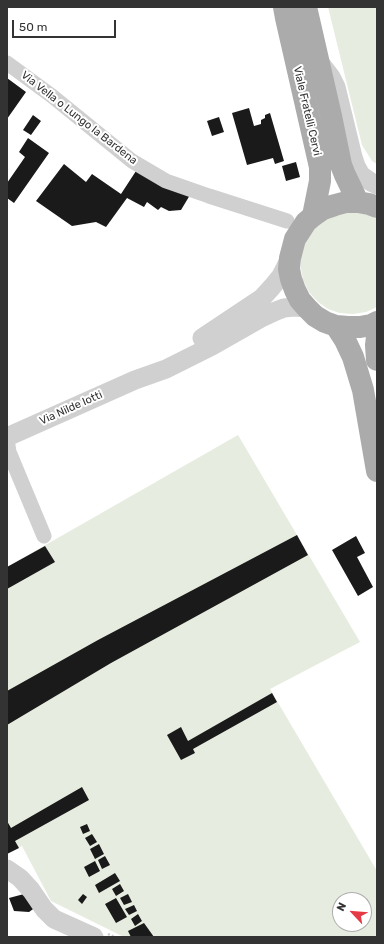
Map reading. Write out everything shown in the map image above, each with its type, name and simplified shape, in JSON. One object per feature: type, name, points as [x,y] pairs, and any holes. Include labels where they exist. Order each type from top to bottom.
[{"type":"main road","name":"Viale Fratelli Cervi","points":[[284,7],[320,167],[320,181],[313,216]]},
{"type":"main road","name":"Viale Fratelli Cervi","points":[[306,7],[341,164],[345,175],[368,205]]},
{"type":"main road","name":"Viale Fratelli Cervi","points":[[368,205],[346,202],[323,209],[313,216],[306,222],[295,239],[290,258],[290,269],[294,290],[300,300],[315,316],[325,322],[348,328],[372,325],[377,322]]},
{"type":"main road","points":[[336,326],[353,357],[361,383],[377,471]]},
{"type":"main road","points":[[377,337],[377,360]]},
{"type":"street","points":[[319,60],[336,87],[356,166],[361,175],[377,185]]},
{"type":"street","name":"Via Vella o Lungo la Bardena","points":[[7,63],[52,96],[132,161],[166,181],[286,221]]},
{"type":"street","points":[[135,380],[262,298],[281,276],[290,258]]},
{"type":"street","points":[[135,380],[166,369],[276,311],[294,307],[307,308]]},
{"type":"street","name":"Via Nilde Iotti","points":[[44,536],[9,452],[7,438],[135,380]]},
{"type":"street","points":[[7,869],[20,878],[31,890],[44,909],[54,919],[94,937]]},
{"type":"shaded area","points":[[328,7],[377,7],[377,164],[372,161],[362,145]]},
{"type":"shaded area","points":[[344,212],[357,212],[377,219],[377,307],[366,312],[353,314],[340,313],[328,309],[318,302],[309,292],[303,280],[301,268],[301,255],[311,232],[320,223],[331,216]]},
{"type":"shaded area","points":[[238,435],[360,642],[270,689],[377,871],[377,937],[124,937],[51,901],[22,846],[7,854],[7,567]]},
{"type":"building","points":[[7,78],[26,92],[7,119]]},
{"type":"building","points":[[249,108],[254,126],[261,124],[261,120],[265,118],[265,115],[270,113],[284,161],[275,164],[273,158],[247,165],[232,113]]},
{"type":"building","points":[[33,115],[41,121],[31,135],[23,130]]},
{"type":"building","points":[[219,117],[224,132],[212,136],[207,121]]},
{"type":"building","points":[[28,138],[49,153],[14,203],[7,198],[7,183],[25,157],[19,152]]},
{"type":"building","points":[[296,162],[300,177],[286,181],[282,166]]},
{"type":"building","points":[[64,164],[86,182],[92,174],[121,194],[136,171],[190,195],[181,210],[169,211],[161,207],[158,210],[147,202],[144,207],[127,198],[106,227],[96,222],[72,226],[36,201]]},
{"type":"building","points":[[297,535],[308,555],[111,663],[7,725],[7,691],[98,640]]},
{"type":"building","points":[[356,536],[365,553],[357,557],[373,587],[358,596],[332,550]]},
{"type":"building","points":[[45,546],[55,562],[7,589],[7,567]]},
{"type":"building","points":[[272,693],[277,702],[193,749],[195,753],[181,760],[167,735],[181,727],[188,741]]},
{"type":"building","points":[[82,787],[89,800],[15,841],[19,848],[7,854],[7,821],[11,828]]},
{"type":"building","points":[[87,824],[90,831],[83,834],[80,827]]},
{"type":"building","points":[[92,834],[97,842],[90,846],[85,838]]},
{"type":"building","points":[[99,844],[104,854],[95,859],[90,849]]},
{"type":"building","points":[[105,856],[110,865],[102,869],[98,860]]},
{"type":"building","points":[[95,861],[100,871],[89,877],[84,867]]},
{"type":"building","points":[[115,873],[120,881],[99,893],[95,885]]},
{"type":"building","points":[[120,884],[124,891],[116,896],[112,889]]},
{"type":"building","points":[[24,894],[36,907],[29,912],[14,911],[9,898]]},
{"type":"building","points":[[83,894],[87,897],[82,904],[78,900]]},
{"type":"building","points":[[128,894],[132,902],[124,905],[120,898]]},
{"type":"building","points":[[116,898],[127,917],[116,923],[105,904]]},
{"type":"building","points":[[134,905],[137,911],[129,915],[125,909]]},
{"type":"building","points":[[138,914],[142,921],[135,926],[131,919]]},
{"type":"building","points":[[144,923],[154,937],[131,937],[128,931]]}]
